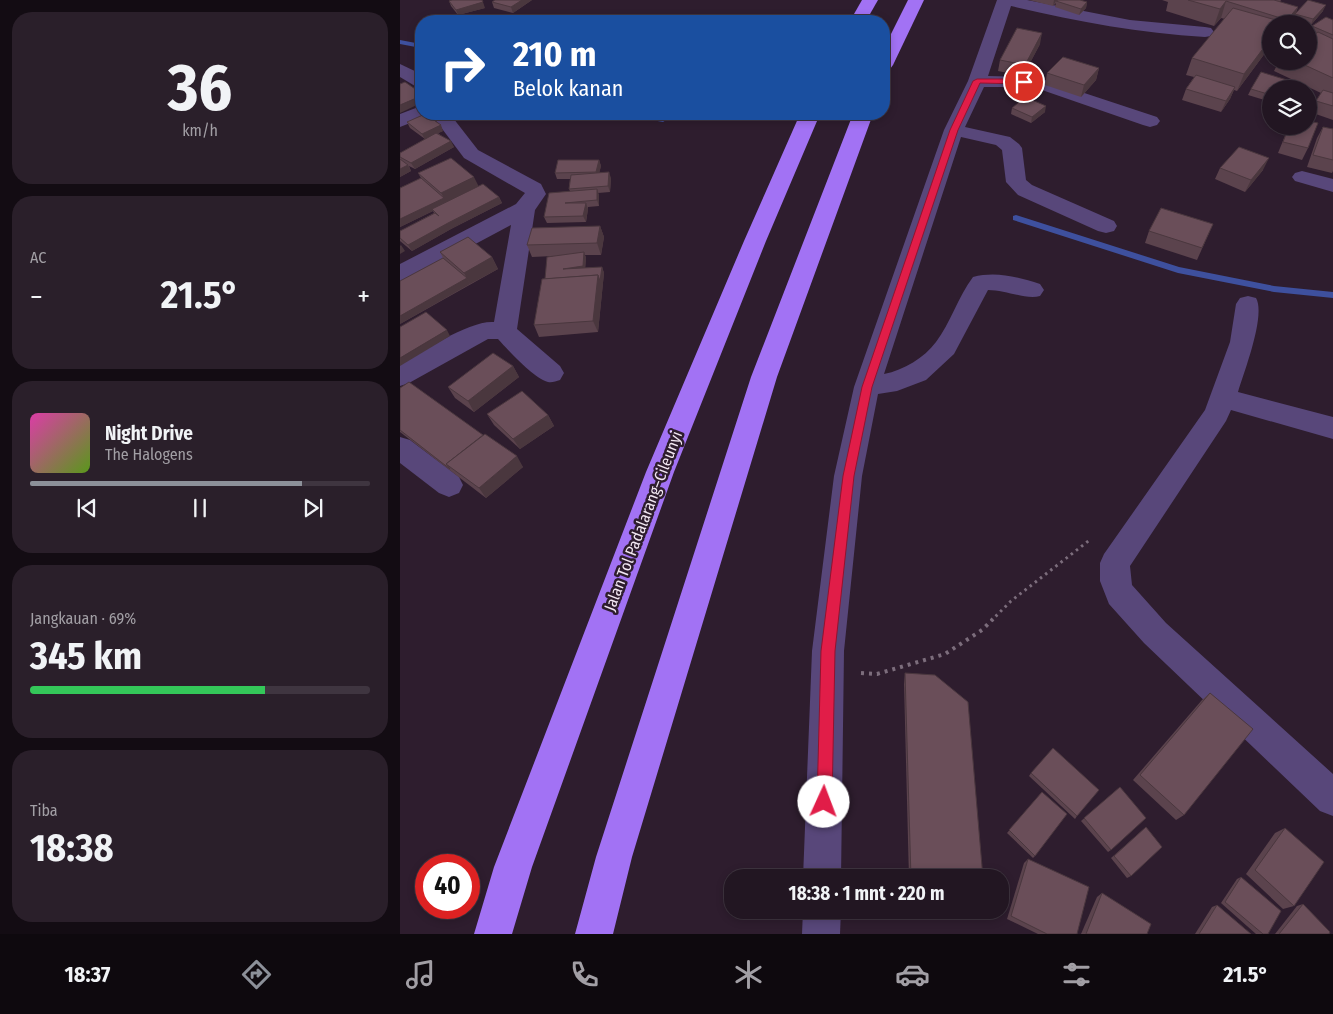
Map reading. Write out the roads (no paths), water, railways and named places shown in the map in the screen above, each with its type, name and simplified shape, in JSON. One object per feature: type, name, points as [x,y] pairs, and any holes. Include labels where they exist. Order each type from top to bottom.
[{"type":"highway","points":[[861,15],[870,0]]},
{"type":"highway","points":[[890,53],[916,0]]},
{"type":"highway","name":"Jalan Tol Padalarang–Cileunyi","points":[[493,934],[513,866],[660,472],[755,241],[807,120]]},
{"type":"highway","points":[[594,934],[614,857],[764,378],[861,120]]},
{"type":"street","points":[[822,869],[828,651],[848,476],[867,387],[954,130],[977,81],[1006,0],[1079,18],[1136,27],[1205,32]]},
{"type":"street","points":[[400,69],[415,78]]},
{"type":"street","points":[[977,81],[1024,82],[1045,85],[1150,121]]},
{"type":"street","points":[[400,121],[415,115]]},
{"type":"street","points":[[400,274],[524,209],[536,194],[534,190],[462,159],[443,120]]},
{"type":"street","points":[[954,130],[1003,141],[1012,148],[1016,182],[1024,190],[1106,226]]},
{"type":"street","points":[[1302,177],[1333,186]]},
{"type":"street","points":[[506,331],[524,209]]},
{"type":"street","points":[[867,387],[897,381],[917,373],[945,348],[973,294],[981,283],[993,281],[1009,283],[1032,290]]},
{"type":"street","points":[[1248,304],[1242,342],[1217,414],[1115,563],[1115,581],[1120,594],[1155,633],[1333,798]]},
{"type":"street","points":[[400,376],[486,330],[506,331],[520,347],[551,373]]},
{"type":"street","points":[[1223,398],[1333,428]]},
{"type":"street","points":[[400,448],[449,485]]},
{"type":"street","points":[[821,934],[822,919]]},
{"type":"waterway","points":[[400,42],[415,45]]},
{"type":"waterway","points":[[1016,218],[1178,270],[1274,289],[1333,295]]}]
